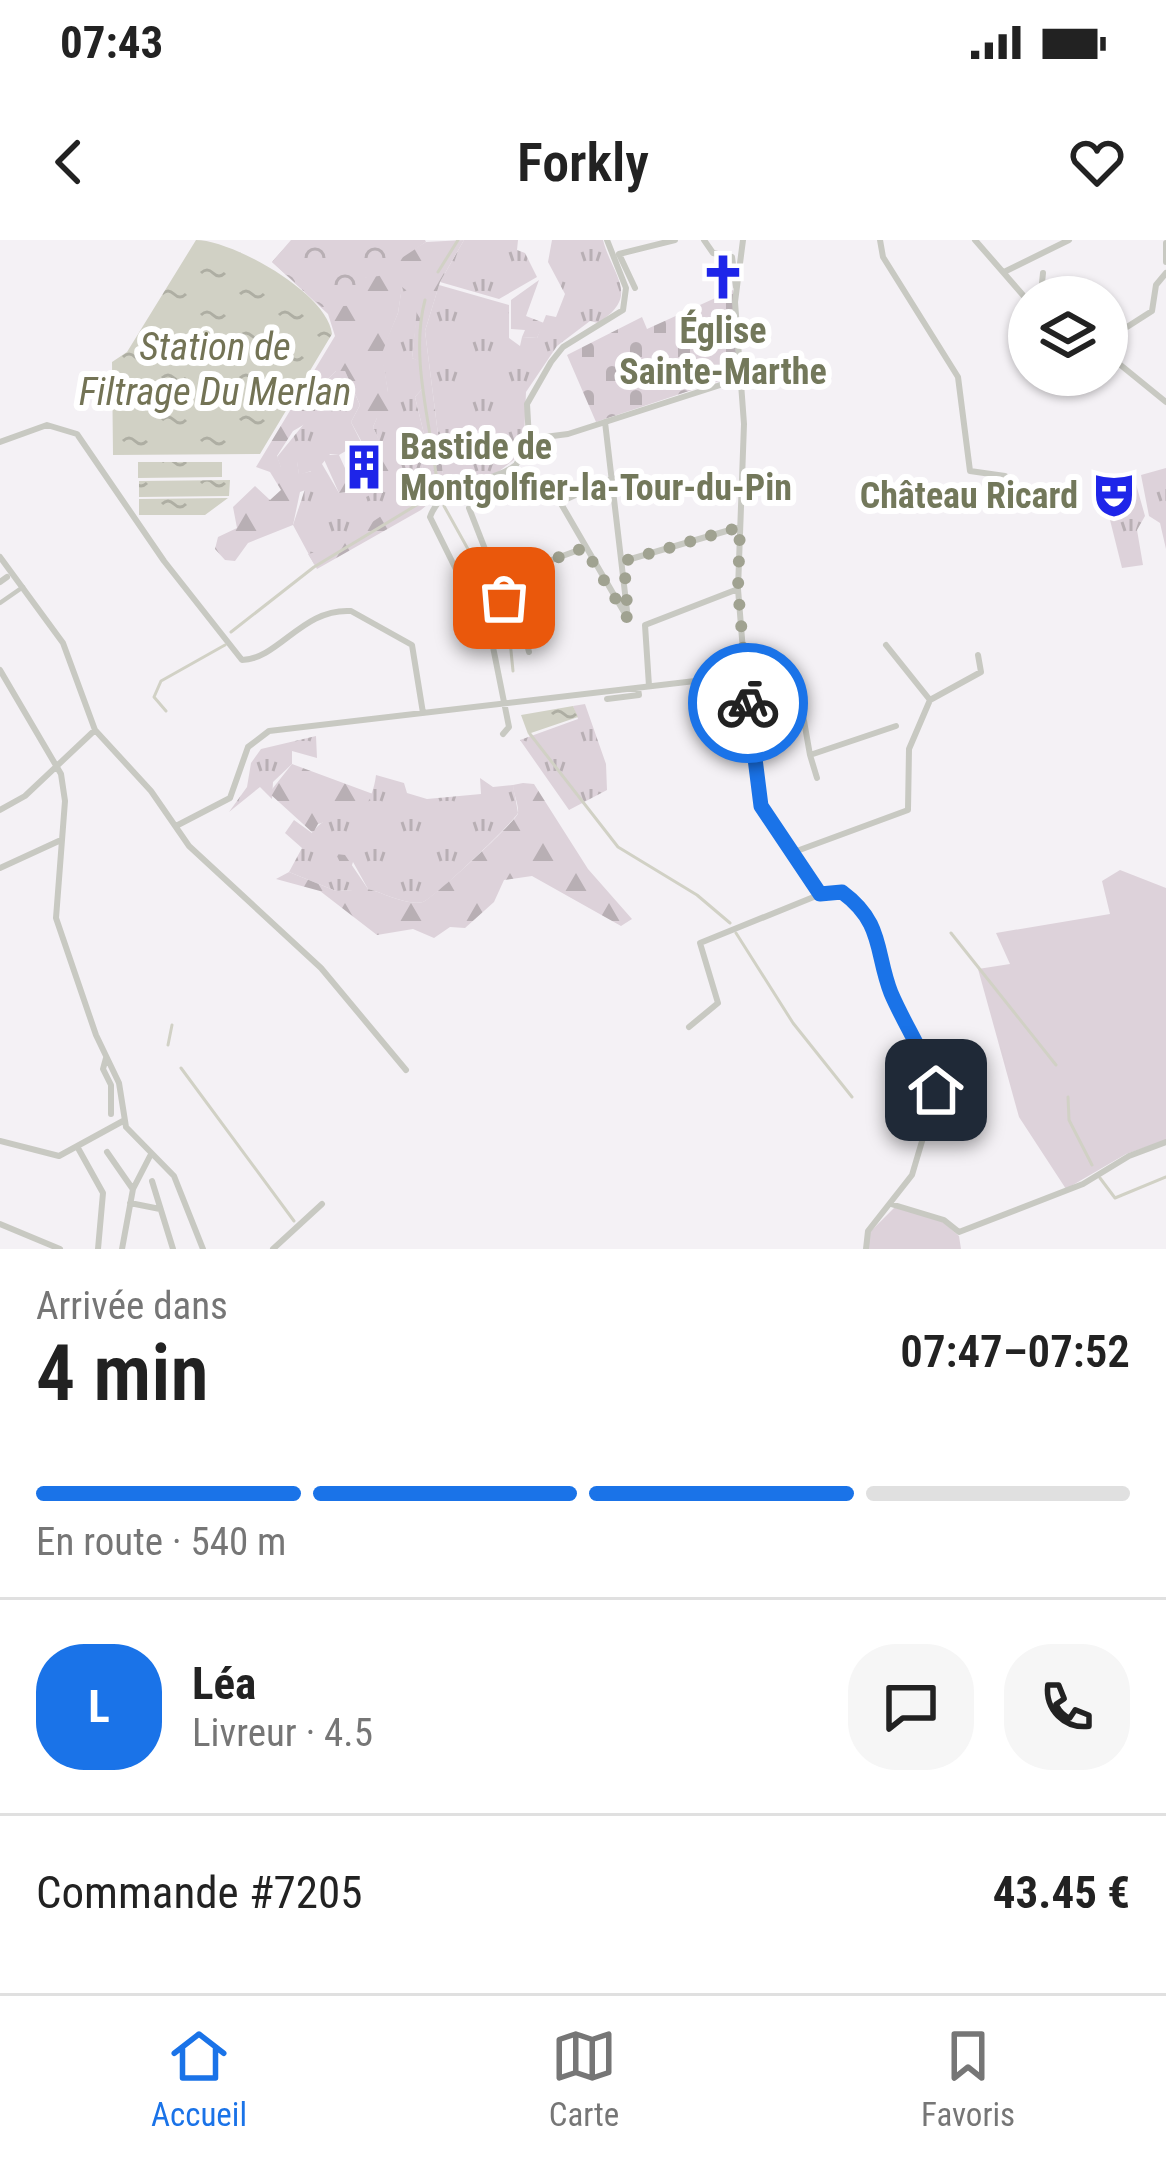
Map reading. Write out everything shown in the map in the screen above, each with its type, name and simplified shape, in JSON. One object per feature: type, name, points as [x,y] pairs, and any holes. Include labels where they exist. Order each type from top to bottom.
[{"type":"street","points":[[503,734],[509,727],[492,642],[430,523],[442,498],[516,465],[529,439],[527,404],[551,362],[563,347],[617,317],[626,305],[626,288],[607,240]]},
{"type":"street","points":[[635,288],[619,254],[675,240]]},
{"type":"street","points":[[704,240],[713,253],[731,257],[736,287],[742,378],[738,589],[758,796],[820,894]]},
{"type":"street","points":[[736,287],[742,240]]},
{"type":"street","points":[[880,240],[883,257],[958,377],[970,471],[1005,476]]},
{"type":"street","points":[[975,240],[1008,277]]},
{"type":"street","points":[[1004,272],[1069,240]]},
{"type":"street","points":[[1166,243],[1166,262]]},
{"type":"street","points":[[1128,326],[1152,310],[1156,285],[1166,273]]},
{"type":"street","points":[[1128,371],[1166,402]]},
{"type":"street","points":[[529,439],[605,422],[742,378]]},
{"type":"street","points":[[605,422],[613,478],[624,561],[628,619],[560,502],[613,478]]},
{"type":"street","points":[[0,442],[49,425],[76,434],[164,561],[242,659],[255,658],[303,622],[351,611],[412,645],[423,712]]},
{"type":"street","points":[[469,508],[496,580],[518,615],[529,652]]},
{"type":"street","points":[[624,561],[740,527]]},
{"type":"street","points":[[496,580],[584,548]]},
{"type":"street","points":[[0,557],[63,643],[94,730],[189,846],[321,968],[406,1070]]},
{"type":"street","points":[[0,603],[23,587]]},
{"type":"street","points":[[649,686],[643,632],[648,623],[738,589]]},
{"type":"street","points":[[886,645],[930,700]]},
{"type":"street","points":[[794,852],[908,810],[909,749],[930,700],[981,672],[978,655]]},
{"type":"street","points":[[0,670],[57,762],[65,801],[56,918],[121,1090],[124,1120],[130,1136],[174,1176],[203,1249]]},
{"type":"street","points":[[176,826],[230,798],[244,753],[263,734],[746,675]]},
{"type":"street","points":[[607,699],[638,695],[638,688]]},
{"type":"street","points":[[748,704],[800,698],[818,778]]},
{"type":"street","points":[[810,755],[896,726]]},
{"type":"street","points":[[0,810],[25,796],[94,730]]},
{"type":"street","points":[[0,868],[61,840]]},
{"type":"street","points":[[689,1027],[718,1003],[700,943],[820,894],[842,892],[867,917],[883,948],[890,990],[928,1061],[936,1090],[916,1167],[868,1231],[866,1249]]},
{"type":"street","points":[[106,1058],[103,1069],[111,1084],[112,1114]]},
{"type":"street","points":[[0,1141],[52,1156],[75,1150],[124,1120]]},
{"type":"street","points":[[109,1130],[130,1136]]},
{"type":"street","points":[[891,1204],[965,1231],[1083,1184],[1129,1156],[1166,1142]]},
{"type":"street","points":[[75,1150],[103,1193],[96,1249]]},
{"type":"street","points":[[107,1152],[133,1189]]},
{"type":"street","points":[[122,1249],[133,1189],[150,1155]]},
{"type":"street","points":[[152,1181],[173,1249]]},
{"type":"street","points":[[130,1204],[160,1209]]},
{"type":"street","points":[[273,1249],[322,1204]]},
{"type":"street","points":[[0,1224],[60,1249]]},
{"type":"green space","points":[[291,240],[426,242],[394,263],[392,274],[365,278],[366,305],[322,307],[272,262]]},
{"type":"green space","points":[[292,240],[365,278],[426,242],[464,240],[440,282],[425,331],[445,490],[421,510],[317,569],[308,554],[333,548],[422,489],[424,434],[415,397],[423,388],[420,362],[412,358],[418,299],[402,287],[398,313],[382,353],[388,392],[397,398],[405,417],[400,427],[387,428],[377,418],[373,427],[395,474],[391,485],[366,497],[357,491],[339,493],[322,455],[339,455],[350,479],[362,481],[378,472],[351,422],[360,405],[345,371],[336,371],[324,383],[312,420],[293,431],[277,456],[281,467],[297,461],[299,474],[313,471],[308,489],[300,492],[293,525],[248,543],[235,561],[225,560],[215,549],[218,537],[237,528],[233,507],[255,486],[270,500],[281,490],[270,472],[256,467],[335,336],[328,314],[272,262]]},
{"type":"green space","points":[[464,240],[518,240],[517,250],[525,253],[537,277],[499,299],[440,282]]},
{"type":"green space","points":[[552,240],[603,240],[620,285],[618,304],[598,323],[590,321],[557,346],[526,392],[524,439],[515,459],[498,472],[445,490],[425,331],[439,285],[509,305],[509,338],[520,346],[522,337],[537,338],[546,315],[556,317],[565,294],[548,262]]},
{"type":"green space","points":[[539,280],[526,316],[544,323],[537,338],[522,337],[525,330],[511,329],[511,300]]},
{"type":"green space","points":[[402,285],[419,299],[412,358],[420,361],[423,388],[415,397],[424,434],[422,489],[314,564],[293,525],[311,471],[299,475],[297,462],[281,468],[277,457],[321,403],[324,383],[336,371],[345,371],[360,405],[351,422],[361,442],[339,455],[330,454],[322,464],[339,493],[381,491],[380,443],[373,427],[388,392],[381,353],[398,313]]},
{"type":"green space","points":[[733,290],[737,375],[596,422],[567,355],[642,317],[647,329]]},
{"type":"green space","points":[[1166,468],[1166,549],[1160,523],[1149,516],[1141,475]]},
{"type":"green space","points":[[1134,477],[1145,516],[1137,530],[1143,565],[1122,568],[1101,484]]},
{"type":"green space","points":[[585,704],[606,764],[607,790],[569,810],[520,740],[578,719],[573,706]]},
{"type":"green space","points":[[316,736],[317,758],[292,751],[292,764],[273,782],[272,799],[260,787],[229,812],[247,787],[251,763],[261,749]]},
{"type":"green space","points":[[292,764],[373,794],[362,811],[318,824],[313,833],[269,793]]},
{"type":"green space","points":[[376,775],[404,783],[407,793],[427,799],[481,794],[480,778],[493,787],[513,785],[518,813],[423,902],[403,901],[368,889],[353,862],[348,877],[354,890],[336,891],[289,872],[302,848],[285,833],[294,820],[312,833],[331,818],[359,809],[372,792]]},
{"type":"green space","points":[[534,784],[588,869],[632,919],[621,926],[532,876],[504,880],[494,902],[465,928],[450,927],[434,938],[413,929],[377,935],[320,891],[276,879],[289,872],[336,891],[353,890],[336,854],[345,855],[368,889],[403,901],[423,902],[514,819],[518,810],[513,785]]},
{"type":"green space","points":[[1120,870],[1166,888],[1166,1140],[1126,1154],[1066,1189],[1019,1117],[978,969],[1010,964],[996,933],[1110,914],[1102,881]]},
{"type":"green space","points":[[895,1207],[943,1222],[959,1236],[961,1249],[868,1249],[869,1233]]},
{"type":"water","name":"Station de Filtrage Du Merlan","points":[[196,240],[254,259],[297,286],[326,318],[332,334],[260,454],[113,455],[112,362],[127,352]]},
{"type":"water","points":[[138,462],[222,462],[222,477],[138,478]]},
{"type":"water","points":[[230,480],[229,496],[139,497],[139,481]]},
{"type":"water","points":[[228,498],[205,515],[139,515],[139,499]]},
{"type":"water","points":[[573,706],[578,717],[528,734],[521,715]]},
{"type":"waterway","points":[[438,272],[458,240]]},
{"type":"waterway","points":[[231,632],[314,567],[438,492],[421,371],[425,300]]},
{"type":"waterway","points":[[444,506],[508,621],[513,671]]},
{"type":"waterway","points":[[166,711],[154,697],[161,681],[225,645]]},
{"type":"waterway","points":[[530,734],[618,847],[697,895],[730,923]]},
{"type":"waterway","points":[[736,933],[793,1023],[852,1097]]},
{"type":"waterway","points":[[951,933],[1056,1065]]},
{"type":"waterway","points":[[168,1045],[172,1025]]},
{"type":"waterway","points":[[181,1068],[294,1221]]},
{"type":"waterway","points":[[1068,1097],[1069,1120],[1092,1165]]},
{"type":"waterway","points":[[1100,1178],[1115,1198],[1166,1177]]},
{"type":"way so far","points":[[504,598],[496,580],[584,548],[628,619],[624,561],[740,527],[738,589],[748,703]]},
{"type":"place","name":"Église Sainte-Marthe","points":[[723,277]]},
{"type":"place","name":"Bastide de Montgolfier-la-Tour-du-Pin","points":[[364,467]]},
{"type":"place","name":"Château Ricard","points":[[1114,495]]},
{"type":"route","points":[[748,703],[761,806],[820,894],[838,890],[867,917],[883,948],[890,990],[928,1061],[936,1090]]}]
